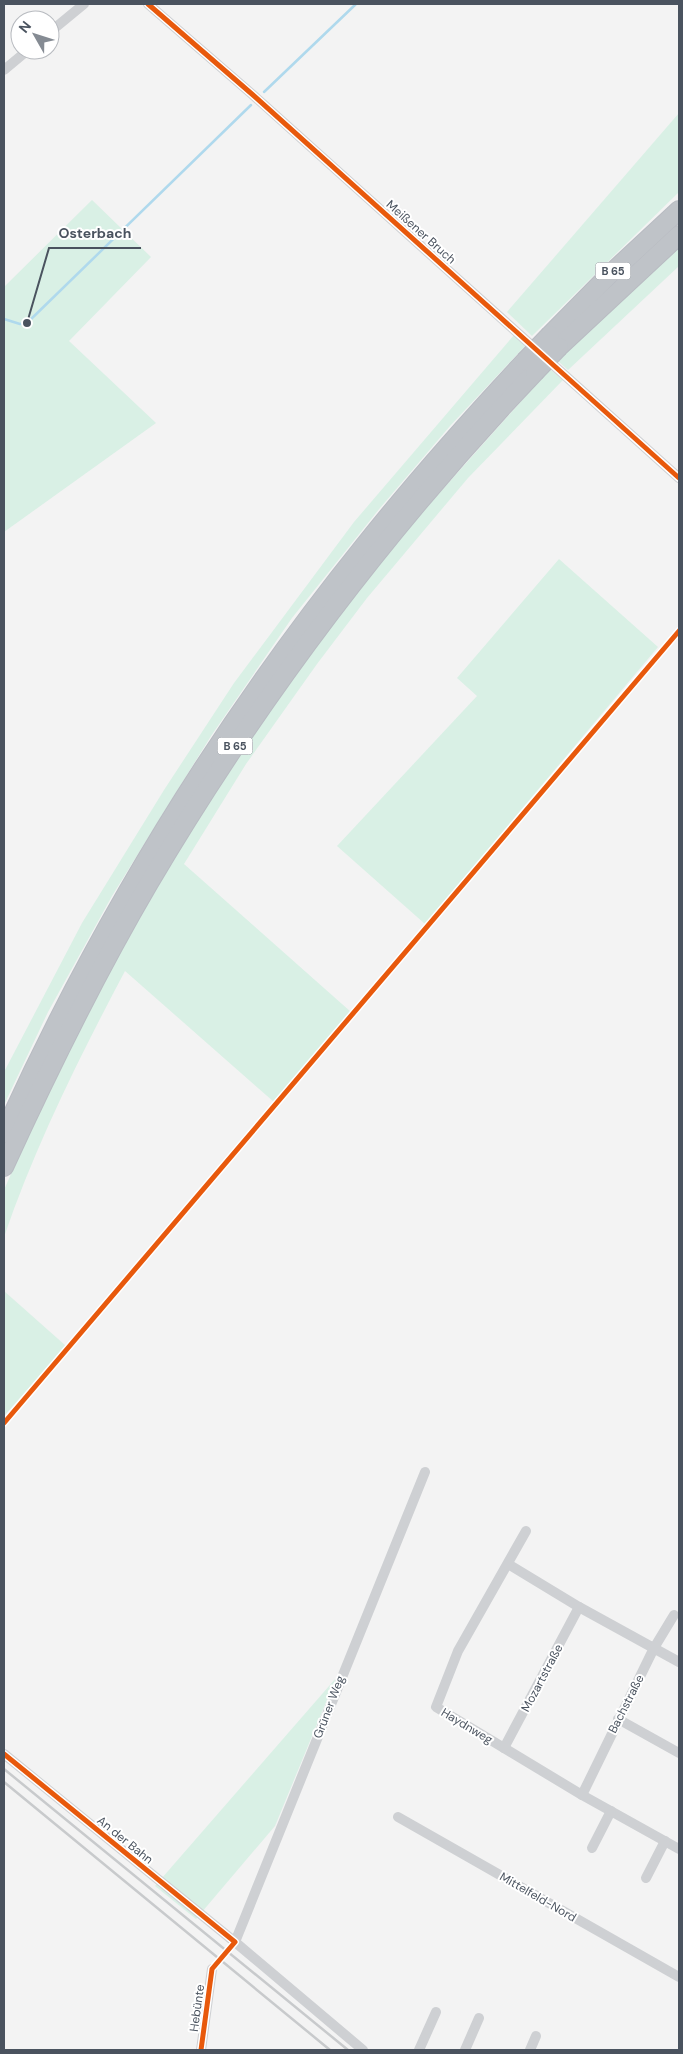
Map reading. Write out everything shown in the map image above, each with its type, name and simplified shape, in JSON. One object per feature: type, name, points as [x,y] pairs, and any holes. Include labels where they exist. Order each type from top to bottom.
[{"type":"highway","name":"B 65","points":[[555,341],[607,277],[679,210]]},
{"type":"highway","name":"B 65","points":[[4,1133],[96,946],[178,808],[224,737],[278,660],[364,546],[427,470],[555,341],[679,235]]},
{"type":"highway","name":"B 65","points":[[4,1167],[61,1046],[109,953],[190,816],[236,745],[284,675],[380,549],[530,366]]},
{"type":"street","points":[[60,24],[84,4]]},
{"type":"street","name":"Meißener Bruch","points":[[148,4],[253,95],[679,478]]},
{"type":"street","points":[[4,70],[16,60]]},
{"type":"street","name":"Grüner Weg","points":[[235,1942],[425,1472]]},
{"type":"street","name":"Haydnweg","points":[[526,1531],[458,1651],[436,1707],[582,1795],[679,1849]]},
{"type":"street","points":[[508,1564],[580,1607],[679,1662]]},
{"type":"street","name":"Mozartstraße","points":[[504,1748],[580,1607]]},
{"type":"street","name":"Bachstraße","points":[[582,1795],[618,1718],[654,1648],[674,1615]]},
{"type":"street","points":[[618,1718],[679,1753]]},
{"type":"street","name":"An der Bahn","points":[[4,1754],[235,1942],[363,2050]]},
{"type":"street","points":[[592,1848],[611,1811]]},
{"type":"street","name":"Mittelfeld-Nord","points":[[398,1816],[679,1977]]},
{"type":"street","points":[[646,1878],[665,1841]]},
{"type":"street","name":"Hebünte","points":[[201,2050],[212,1969]]},
{"type":"street","points":[[419,2050],[436,2012]]},
{"type":"street","points":[[465,2050],[479,2018]]},
{"type":"street","points":[[530,2050],[536,2036]]},
{"type":"green space","points":[[679,113],[679,192],[532,336],[507,312]]},
{"type":"green space","points":[[92,200],[151,257],[69,341],[156,423],[4,532],[4,287]]},
{"type":"green space","points":[[679,244],[679,266],[568,370],[558,361],[613,304]]},
{"type":"green space","points":[[514,335],[525,346],[450,426],[380,508],[292,618],[211,736],[112,896],[48,1012],[4,1105],[4,1072],[82,923],[164,790],[234,683],[354,522]]},
{"type":"green space","points":[[550,369],[563,380],[468,478],[367,598],[317,664],[246,764],[184,864],[351,1012],[274,1102],[125,971],[59,1102],[16,1202],[4,1237],[4,1190],[38,1112],[100,988],[179,848],[249,739],[308,656],[394,544]]},
{"type":"green space","points":[[559,559],[658,647],[425,924],[337,846],[477,696],[457,678]]},
{"type":"green space","points":[[4,1291],[66,1346],[4,1416]]},
{"type":"green space","points":[[336,1678],[275,1826],[196,1919],[155,1886]]},
{"type":"waterway","points":[[264,92],[356,4]]},
{"type":"waterway","points":[[4,319],[20,324],[27,323],[251,105]]},
{"type":"railway","points":[[4,1769],[348,2050]]},
{"type":"railway","points":[[4,1782],[330,2050]]},
{"type":"cycle path","points":[[148,4],[253,95],[679,478]]},
{"type":"cycle path","points":[[4,1423],[679,631]]},
{"type":"cycle path","points":[[4,1754],[235,1942],[212,1969],[201,2050]]},
{"type":"place","name":"Osterbach","points":[[27,323]]}]
